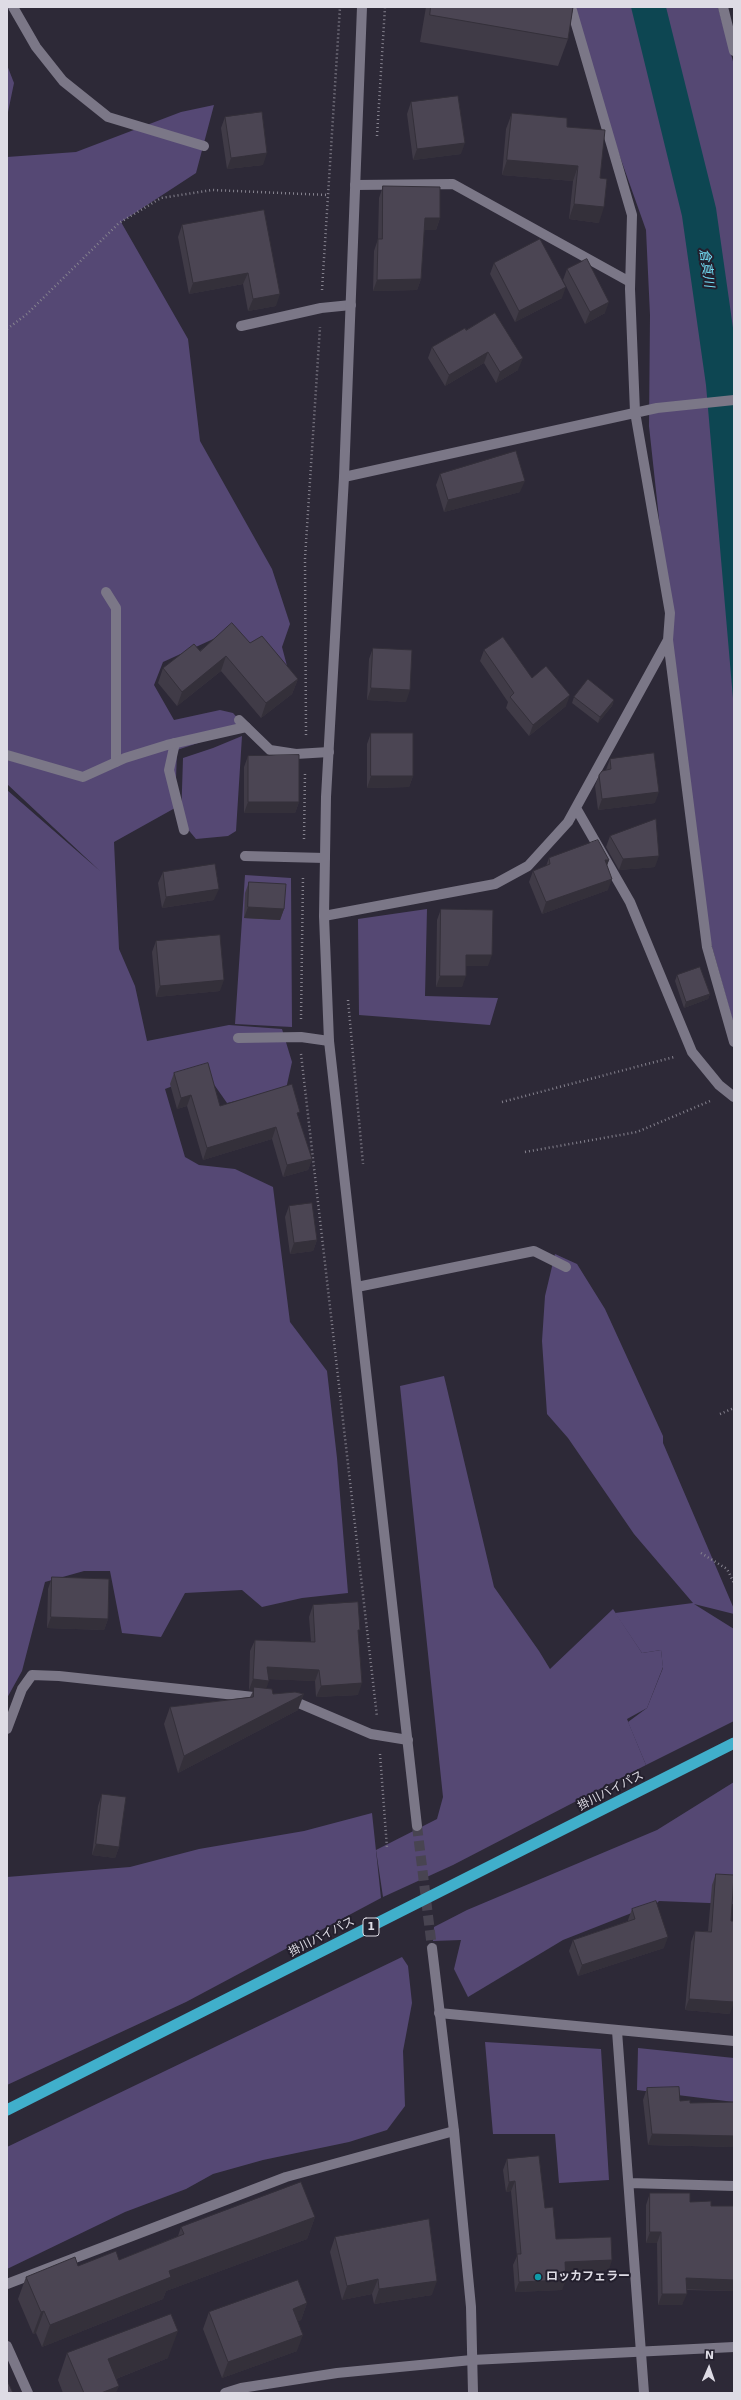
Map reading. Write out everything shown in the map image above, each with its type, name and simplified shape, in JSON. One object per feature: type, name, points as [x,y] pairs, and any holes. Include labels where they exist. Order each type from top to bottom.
[{"type":"highway","name":"掛川バイパス","points":[[7,2110],[734,1743]]},
{"type":"street","points":[[13,7],[36,47],[63,81],[108,117],[204,146]]},
{"type":"street","points":[[362,7],[344,477],[329,752],[324,916],[329,1041],[417,1826]]},
{"type":"street","points":[[571,7],[632,215],[630,282],[635,412],[670,613],[668,640],[706,947],[734,1042]]},
{"type":"street","points":[[722,7],[734,51]]},
{"type":"street","points":[[355,185],[453,184],[630,282]]},
{"type":"street","points":[[241,326],[321,308],[351,305]]},
{"type":"street","points":[[344,477],[635,412],[657,408],[734,400]]},
{"type":"street","points":[[106,592],[116,608],[116,762]]},
{"type":"street","points":[[324,916],[495,884],[528,866],[568,822],[668,640]]},
{"type":"street","points":[[7,755],[83,777],[116,762],[243,723],[270,750],[296,754],[329,752]]},
{"type":"street","points":[[175,743],[170,770],[184,830]]},
{"type":"street","points":[[576,808],[630,902],[692,1052],[719,1085],[731,1095]]},
{"type":"street","points":[[245,856],[325,858]]},
{"type":"street","points":[[238,1038],[301,1037],[329,1041]]},
{"type":"street","points":[[357,1287],[534,1251],[566,1267]]},
{"type":"street","points":[[7,1729],[22,1689],[32,1675],[296,1702],[378,1735],[408,1740]]},
{"type":"street","points":[[432,1948],[454,2131],[471,2307],[473,2393]]},
{"type":"street","points":[[439,2013],[734,2041]]},
{"type":"street","points":[[617,2031],[642,2350],[644,2393]]},
{"type":"street","points":[[7,2284],[286,2177],[454,2131]]},
{"type":"street","points":[[629,2183],[734,2186]]},
{"type":"street","points":[[7,2346],[28,2393]]},
{"type":"street","points":[[226,2393],[241,2388],[330,2374],[472,2360],[642,2350],[734,2347]]},
{"type":"path","points":[[340,7],[305,558],[306,753],[303,858],[301,1054],[378,1735],[387,1848]]},
{"type":"path","points":[[7,329],[27,314],[119,223],[161,198],[212,190],[328,195]]},
{"type":"path","points":[[502,1102],[692,1052]]},
{"type":"path","points":[[525,1152],[637,1132],[731,1095]]},
{"type":"path","points":[[720,1414],[734,1408]]},
{"type":"path","points":[[701,1554],[727,1569],[734,1583]]},
{"type":"shaded area","points":[[571,7],[718,7],[734,65],[734,1026],[701,907],[649,426],[650,315],[646,230],[597,92]]},
{"type":"shaded area","points":[[7,65],[14,83],[7,117]]},
{"type":"shaded area","points":[[214,105],[196,173],[121,222],[188,339],[200,441],[272,569],[290,624],[282,647],[291,681],[233,630],[163,662],[154,685],[174,720],[220,710],[233,713],[246,727],[177,750],[175,808],[114,842],[119,949],[135,986],[147,1041],[229,1025],[282,1029],[292,1062],[286,1089],[227,1103],[206,1073],[165,1089],[185,1157],[199,1165],[235,1169],[273,1187],[290,1322],[327,1371],[337,1458],[348,1593],[302,1598],[262,1607],[242,1590],[185,1593],[161,1637],[122,1633],[110,1571],[84,1571],[45,1582],[22,1671],[7,1698],[7,790],[100,871],[7,784],[7,157],[76,152],[181,112]]},
{"type":"shaded area","points":[[242,736],[236,831],[228,836],[196,839],[181,821],[183,758]]},
{"type":"shaded area","points":[[245,875],[291,878],[292,1027],[235,1024]]},
{"type":"shaded area","points":[[427,909],[425,996],[498,998],[490,1025],[359,1015],[358,919]]},
{"type":"shaded area","points":[[555,1254],[577,1264],[605,1309],[663,1436],[663,1443],[734,1609],[734,1614],[694,1604],[734,1629],[734,1721],[646,1765],[628,1722],[647,1708],[663,1668],[661,1650],[642,1653],[615,1613],[693,1603],[634,1534],[568,1438],[547,1414],[542,1341],[545,1296]]},
{"type":"shaded area","points":[[444,1376],[494,1587],[550,1669],[613,1609],[642,1653],[661,1650],[663,1667],[647,1708],[627,1719],[646,1765],[453,1865],[383,1897],[376,1850],[437,1819],[443,1797],[400,1386]]},
{"type":"shaded area","points":[[734,1782],[734,1904],[659,1901],[563,1940],[468,1997],[454,1969],[461,1940],[433,1941],[434,1927],[467,1910],[657,1830]]},
{"type":"shaded area","points":[[372,1813],[381,1898],[186,2002],[7,2085],[7,1877],[130,1867],[199,1849],[304,1831]]},
{"type":"shaded area","points":[[402,1957],[408,1966],[412,2003],[403,2051],[405,2106],[387,2130],[349,2142],[263,2160],[213,2174],[186,2189],[125,2212],[7,2269],[7,2147]]},
{"type":"shaded area","points":[[485,2042],[601,2049],[609,2180],[559,2183],[555,2134],[493,2134]]},
{"type":"shaded area","points":[[638,2048],[734,2058],[734,2102],[637,2090]]},
{"type":"water","name":"倉真川","points":[[631,7],[666,7],[716,208],[734,335],[734,710],[706,385],[682,216]]},
{"type":"building","points":[[431,7],[573,7],[568,39],[430,15]]},
{"type":"building","points":[[458,96],[465,143],[417,149],[411,102]]},
{"type":"building","points":[[262,112],[267,153],[231,158],[225,117]]},
{"type":"building","points":[[512,113],[567,118],[567,127],[605,130],[600,178],[607,179],[604,207],[574,204],[578,166],[507,160]]},
{"type":"building","points":[[383,186],[440,187],[440,218],[425,218],[421,279],[377,280],[378,239],[382,239]]},
{"type":"building","points":[[264,210],[280,294],[253,299],[248,273],[193,283],[182,225]]},
{"type":"building","points":[[540,239],[566,287],[519,311],[494,263]]},
{"type":"building","points":[[587,259],[609,302],[590,312],[567,269]]},
{"type":"building","points":[[495,313],[523,358],[500,372],[488,352],[449,375],[432,347]]},
{"type":"building","points":[[516,451],[525,481],[448,500],[440,474]]},
{"type":"building","points":[[232,623],[250,643],[262,636],[298,679],[266,703],[226,656],[182,692],[163,668],[194,644],[200,651]]},
{"type":"building","points":[[503,637],[532,678],[546,666],[570,695],[533,725],[510,697],[514,693],[484,650]]},
{"type":"building","points":[[373,648],[412,650],[410,690],[371,688]]},
{"type":"building","points":[[588,679],[614,700],[600,717],[574,697]]},
{"type":"building","points":[[371,733],[413,733],[413,776],[371,776]]},
{"type":"building","points":[[654,753],[659,792],[602,799],[599,775],[602,771],[611,769],[610,759]]},
{"type":"building","points":[[299,755],[299,802],[248,802],[248,756]]},
{"type":"building","points":[[656,819],[659,856],[623,859],[610,836]]},
{"type":"building","points":[[598,840],[609,860],[605,860],[612,879],[546,902],[533,871],[550,864],[549,858]]},
{"type":"building","points":[[215,864],[219,889],[166,897],[163,872]]},
{"type":"building","points":[[249,882],[286,884],[284,909],[248,907]]},
{"type":"building","points":[[441,909],[493,910],[492,955],[466,955],[466,976],[440,976]]},
{"type":"building","points":[[220,935],[224,980],[160,986],[156,941]]},
{"type":"building","points":[[700,967],[710,994],[686,1002],[677,975]]},
{"type":"building","points":[[208,1063],[220,1106],[292,1084],[300,1112],[297,1113],[312,1159],[287,1165],[276,1127],[207,1148],[191,1095],[181,1098],[174,1073]]},
{"type":"building","points":[[312,1203],[317,1240],[294,1243],[289,1206]]},
{"type":"building","points":[[52,1577],[109,1579],[108,1619],[51,1617]]},
{"type":"building","points":[[358,1602],[360,1630],[358,1630],[362,1683],[321,1686],[319,1670],[267,1667],[269,1681],[253,1679],[255,1640],[315,1642],[313,1605]]},
{"type":"building","points":[[254,1687],[272,1689],[273,1694],[295,1692],[304,1694],[184,1756],[170,1707],[253,1697]]},
{"type":"building","points":[[102,1794],[126,1797],[119,1847],[96,1844]]},
{"type":"building","points":[[716,1874],[734,1875],[731,1921],[734,1921],[734,2002],[689,1999],[695,1931],[711,1932]]},
{"type":"building","points":[[656,1901],[668,1937],[582,1965],[573,1940],[635,1919],[632,1909]]},
{"type":"building","points":[[679,2087],[680,2101],[690,2100],[690,2103],[734,2102],[734,2136],[652,2134],[647,2088]]},
{"type":"building","points":[[539,2156],[545,2208],[553,2207],[556,2239],[611,2237],[612,2260],[565,2262],[566,2280],[519,2282],[517,2254],[521,2254],[515,2181],[509,2182],[507,2159]]},
{"type":"building","points":[[301,2182],[315,2217],[169,2271],[171,2277],[50,2325],[44,2311],[41,2312],[26,2277],[75,2257],[78,2266],[116,2251],[119,2260],[184,2234],[181,2227]]},
{"type":"building","points":[[650,2193],[690,2193],[690,2202],[711,2201],[711,2206],[734,2206],[734,2280],[686,2278],[687,2294],[662,2294],[661,2232],[650,2232]]},
{"type":"building","points":[[429,2219],[437,2281],[379,2289],[378,2279],[347,2286],[335,2237]]},
{"type":"building","points":[[298,2280],[307,2303],[293,2309],[303,2335],[228,2362],[209,2312]]},
{"type":"building","points":[[171,2314],[178,2331],[108,2359],[119,2386],[101,2393],[84,2393],[67,2353]]},
{"type":"building","points":[[7,2380],[13,2393],[7,2393]]},
{"type":"tunnel","points":[[417,1826],[432,1948]]},
{"type":"place","name":"ロッカフェラー","points":[[538,2277]]}]
